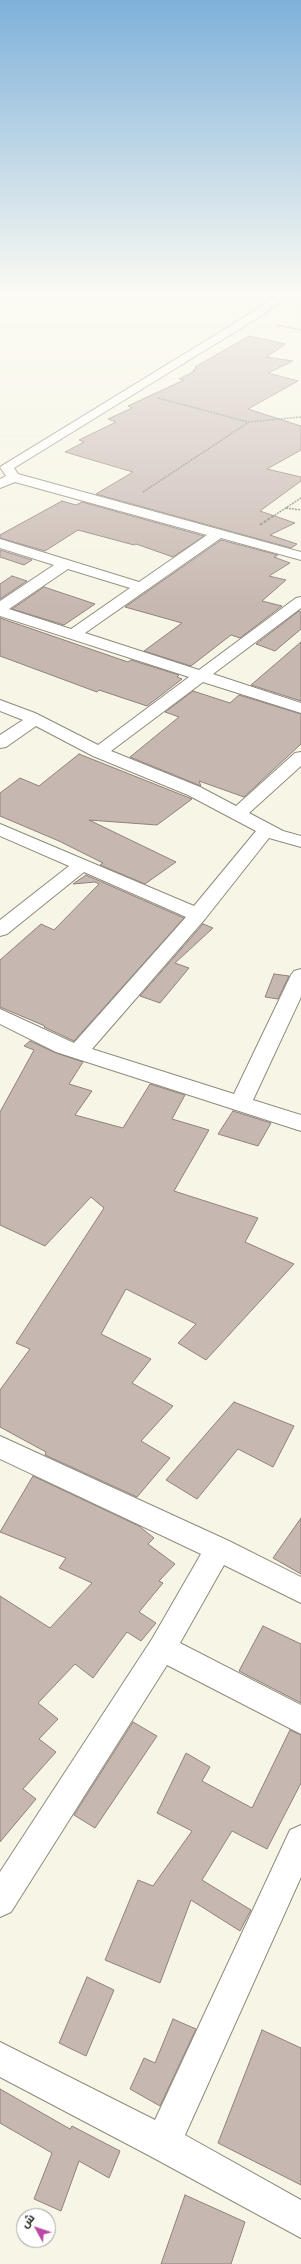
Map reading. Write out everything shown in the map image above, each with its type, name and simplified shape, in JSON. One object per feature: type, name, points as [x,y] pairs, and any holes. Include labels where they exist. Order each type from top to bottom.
[{"type":"street","points":[[125,396],[7,468],[13,477],[301,556]]},
{"type":"street","points":[[0,484],[13,477]]},
{"type":"street","points":[[73,635],[219,533]]},
{"type":"street","points":[[0,543],[141,587]]},
{"type":"street","points":[[0,608],[65,564]]},
{"type":"street","points":[[99,752],[301,601]]},
{"type":"street","points":[[0,611],[301,708]]},
{"type":"street","points":[[0,705],[35,719],[99,752],[194,791],[277,835],[301,842]]},
{"type":"street","points":[[0,743],[35,719]]},
{"type":"street","points":[[238,814],[301,757]]},
{"type":"street","points":[[0,830],[198,915]]},
{"type":"street","points":[[78,1052],[198,915],[267,830]]},
{"type":"street","points":[[0,930],[82,865]]},
{"type":"street","points":[[241,1104],[301,974]]},
{"type":"street","points":[[0,1016],[63,1047],[301,1123]]},
{"type":"street","points":[[0,1447],[219,1549],[301,1591]]},
{"type":"street","points":[[0,1901],[162,1648],[219,1549]]},
{"type":"street","points":[[162,1648],[301,1720]]},
{"type":"street","points":[[163,2143],[301,1841]]},
{"type":"street","points":[[0,2059],[163,2143],[301,2220]]},
{"type":"path","points":[[150,396],[249,422],[301,417]]},
{"type":"path","points":[[121,506],[249,422]]},
{"type":"path","points":[[239,539],[301,498]]},
{"type":"path","points":[[285,508],[301,510]]},
{"type":"building","points":[[150,396],[272,396],[248,409],[301,426],[301,450],[267,469],[301,477],[301,481],[260,511],[295,523],[270,535],[297,544],[291,548],[96,494],[133,472],[65,452],[84,442],[79,440],[116,422],[108,419],[132,408],[128,406]]},
{"type":"building","points":[[62,501],[76,505],[82,502],[204,536],[173,557],[136,544],[134,545],[78,530],[45,551],[0,538],[0,535]]},
{"type":"building","points":[[221,540],[278,555],[274,557],[290,563],[269,576],[286,580],[262,601],[282,606],[240,638],[231,635],[191,666],[144,651],[182,623],[125,607]]},
{"type":"building","points":[[0,550],[32,560],[24,565],[0,557]]},
{"type":"building","points":[[12,576],[27,581],[0,599],[0,584]]},
{"type":"building","points":[[44,587],[95,604],[64,625],[12,609]]},
{"type":"building","points":[[299,611],[301,612],[301,629],[275,651],[256,644]]},
{"type":"building","points":[[0,618],[128,662],[131,660],[179,675],[177,677],[182,679],[147,706],[99,690],[97,692],[0,656]]},
{"type":"building","points":[[301,642],[301,701],[251,685]]},
{"type":"building","points":[[193,691],[230,703],[239,695],[301,714],[301,744],[244,797],[199,781],[201,786],[130,757],[179,717],[165,712]]},
{"type":"building","points":[[79,754],[192,799],[157,825],[89,820],[176,862],[145,884],[100,865],[103,863],[59,841],[0,816],[0,793],[20,778],[39,786]]},
{"type":"building","points":[[86,875],[184,918],[74,1041],[44,1027],[45,1026],[0,1007],[0,960],[41,924],[54,930],[99,884],[95,882],[73,884]]},
{"type":"building","points":[[203,924],[213,928],[175,963],[189,968],[160,1003],[140,996]]},
{"type":"building","points":[[274,974],[289,976],[278,999],[265,997]]},
{"type":"building","points":[[30,1041],[56,1053],[83,1062],[69,1084],[92,1091],[75,1115],[123,1128],[150,1084],[185,1095],[172,1119],[209,1130],[174,1191],[258,1218],[245,1242],[294,1264],[206,1360],[178,1343],[196,1324],[126,1289],[101,1334],[151,1359],[132,1383],[173,1406],[141,1441],[170,1458],[137,1497],[45,1455],[46,1452],[0,1427],[0,1390],[30,1349],[16,1343],[104,1208],[91,1197],[45,1246],[0,1225],[0,1112],[34,1050],[24,1046]]},
{"type":"building","points":[[233,1111],[271,1123],[258,1146],[218,1134]]},
{"type":"building","points":[[234,1402],[294,1426],[273,1467],[238,1449],[197,1499],[166,1480]]},
{"type":"building","points":[[33,1476],[139,1526],[154,1538],[148,1544],[175,1564],[159,1581],[163,1583],[139,1612],[156,1623],[141,1641],[127,1632],[93,1678],[75,1664],[38,1703],[58,1719],[39,1739],[56,1752],[23,1789],[36,1799],[0,1842],[0,1596],[50,1628],[92,1583],[59,1568],[66,1558],[0,1532]]},
{"type":"building","points":[[301,1518],[301,1574],[273,1558]]},
{"type":"building","points":[[263,1626],[301,1644],[301,1703],[239,1671]]},
{"type":"building","points":[[133,1722],[157,1736],[95,1828],[74,1815]]},
{"type":"building","points":[[290,1730],[301,1735],[301,1783],[267,1849],[232,1831],[202,1880],[251,1910],[240,1931],[191,1900],[160,1983],[105,1960],[138,1880],[153,1886],[192,1831],[157,1813],[186,1753],[210,1767],[202,1781],[252,1808]]},
{"type":"building","points":[[87,1977],[114,1990],[86,2056],[59,2043]]},
{"type":"building","points":[[173,2019],[196,2029],[160,2106],[130,2089],[144,2058],[155,2063]]},
{"type":"building","points":[[262,2030],[301,2048],[301,2185],[218,2143]]},
{"type":"building","points":[[0,2089],[70,2129],[72,2126],[120,2151],[109,2178],[79,2161],[61,2211],[34,2199],[52,2153],[0,2123]]},
{"type":"building","points":[[185,2195],[245,2222],[231,2264],[161,2264]]}]
